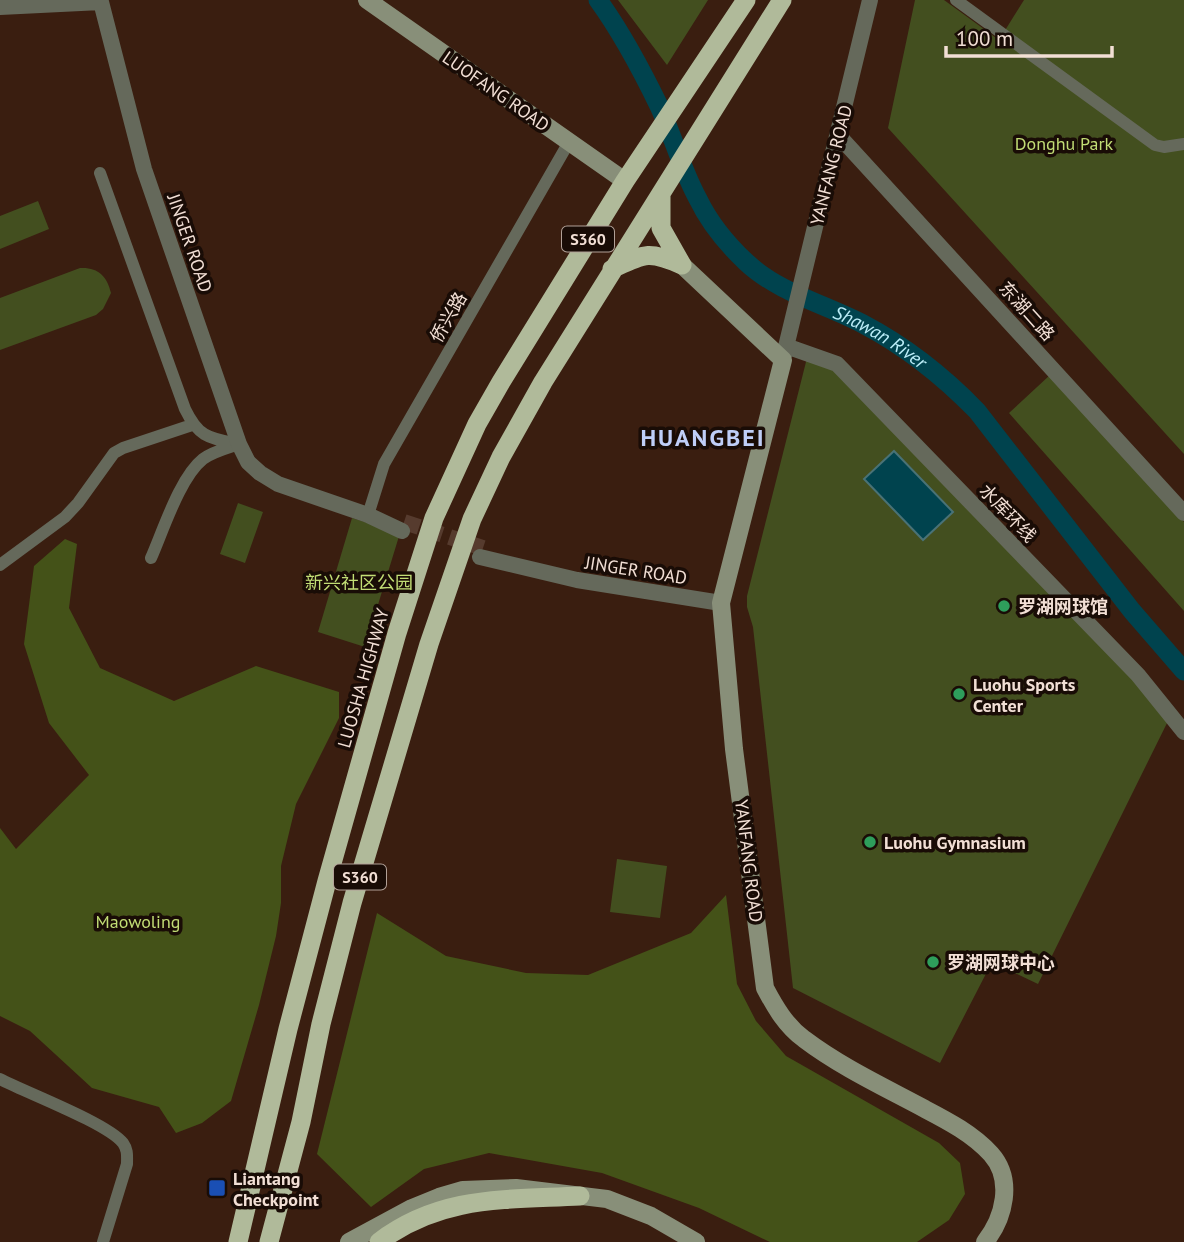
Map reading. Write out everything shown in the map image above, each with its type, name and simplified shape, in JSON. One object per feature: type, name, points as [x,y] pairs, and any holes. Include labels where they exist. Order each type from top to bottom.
[{"type":"highway","name":"S360","points":[[629,175],[746,0]]},
{"type":"highway","name":"S360","points":[[270,1242],[352,903],[448,584],[472,519],[501,457],[543,382],[782,0]]},
{"type":"highway","name":"LUOSHA HIGHWAY","points":[[238,1241],[288,1029],[327,881],[397,633],[434,518],[471,436],[500,382],[629,175]]},
{"type":"highway","points":[[662,191],[661,228],[682,265]]},
{"type":"highway","points":[[611,270],[646,255],[656,255],[682,265]]},
{"type":"highway","points":[[379,1242],[421,1217],[447,1207],[491,1200],[580,1196]]},
{"type":"main road","name":"LUOFANG ROAD","points":[[367,0],[569,142],[629,175]]},
{"type":"main road","points":[[682,265],[786,346]]},
{"type":"main road","name":"YANFANG ROAD","points":[[786,346],[721,603],[734,749],[765,988],[778,1013],[800,1037],[825,1054],[956,1126],[993,1156],[1003,1180],[1005,1202],[996,1227],[985,1242]]},
{"type":"main road","points":[[349,1242],[439,1196],[463,1190],[516,1188],[607,1199],[652,1216],[696,1242]]},
{"type":"street","name":"YANFANG ROAD","points":[[786,346],[870,0]]},
{"type":"street","points":[[956,0],[1155,145],[1164,147],[1184,144]]},
{"type":"street","name":"JINGER ROAD","points":[[0,7],[101,1],[144,169],[239,444],[248,461],[260,473],[278,484],[403,526]]},
{"type":"street","name":"东湖二路","points":[[839,136],[1184,513]]},
{"type":"street","name":"侨兴路","points":[[368,514],[384,464],[569,142]]},
{"type":"street","points":[[100,173],[192,425],[211,439],[239,444]]},
{"type":"street","name":"水库环线","points":[[786,346],[837,364],[1138,675],[1184,732]]},
{"type":"street","points":[[0,565],[65,517],[114,453],[192,425]]},
{"type":"street","points":[[151,558],[186,480],[196,466],[205,457],[239,444]]},
{"type":"street","name":"JINGER ROAD","points":[[482,552],[565,578],[721,603]]},
{"type":"street","points":[[0,1079],[93,1123],[122,1142],[128,1152],[127,1164],[103,1242]]},
{"type":"green space","points":[[618,0],[708,0],[667,65]]},
{"type":"green space","name":"Donghu Park","points":[[915,0],[944,0],[999,40],[1024,0],[1184,0],[1184,454],[888,128]]},
{"type":"green space","points":[[38,201],[49,229],[0,249],[0,216]]},
{"type":"green space","points":[[80,268],[97,271],[107,282],[111,293],[103,309],[96,315],[0,350],[0,298]]},
{"type":"green space","name":"Luohu Sports Center","points":[[809,350],[840,360],[1170,717],[1038,984],[992,962],[940,1063],[793,988],[753,627],[747,596]]},
{"type":"green space","points":[[1050,375],[1184,522],[1184,611],[1009,413]]},
{"type":"green space","points":[[238,503],[263,512],[245,563],[220,554]]},
{"type":"green space","name":"新兴社区公园","points":[[352,518],[400,533],[365,647],[318,632]]},
{"type":"green space","name":"Maowoling","points":[[65,539],[77,544],[69,608],[100,668],[174,701],[256,666],[339,692],[339,718],[296,804],[281,866],[281,903],[276,936],[231,1101],[202,1123],[176,1133],[159,1107],[92,1088],[30,1031],[0,1016],[0,828],[16,849],[89,775],[49,723],[24,644],[34,566]]},
{"type":"green space","points":[[617,859],[667,866],[660,918],[610,912]]},
{"type":"green space","points":[[726,895],[737,984],[756,1021],[786,1056],[939,1143],[960,1163],[965,1194],[949,1220],[917,1242],[770,1242],[699,1208],[602,1173],[489,1153],[424,1169],[371,1207],[317,1154],[377,913],[446,956],[526,973],[588,975],[691,933]]},
{"type":"water","points":[[894,451],[953,512],[923,540],[864,479]]},
{"type":"waterway","name":"Shawan River","points":[[598,0],[623,38],[652,92],[702,208],[726,241],[759,273],[894,342],[938,374],[964,398],[977,411],[1132,611],[1184,671]]},
{"type":"tunnel","points":[[404,522],[483,548]]},
{"type":"place","name":"罗湖网球馆","points":[[1004,606]]},
{"type":"place","name":"Luohu Sports Center","points":[[959,694]]},
{"type":"place","name":"Luohu Gymnasium","points":[[870,842]]},
{"type":"place","name":"罗湖网球中心","points":[[933,962]]},
{"type":"place","name":"Liantang Checkpoint","points":[[217,1188]]},
{"type":"district","name":"HUANGBEI","points":[[703,437]]}]
